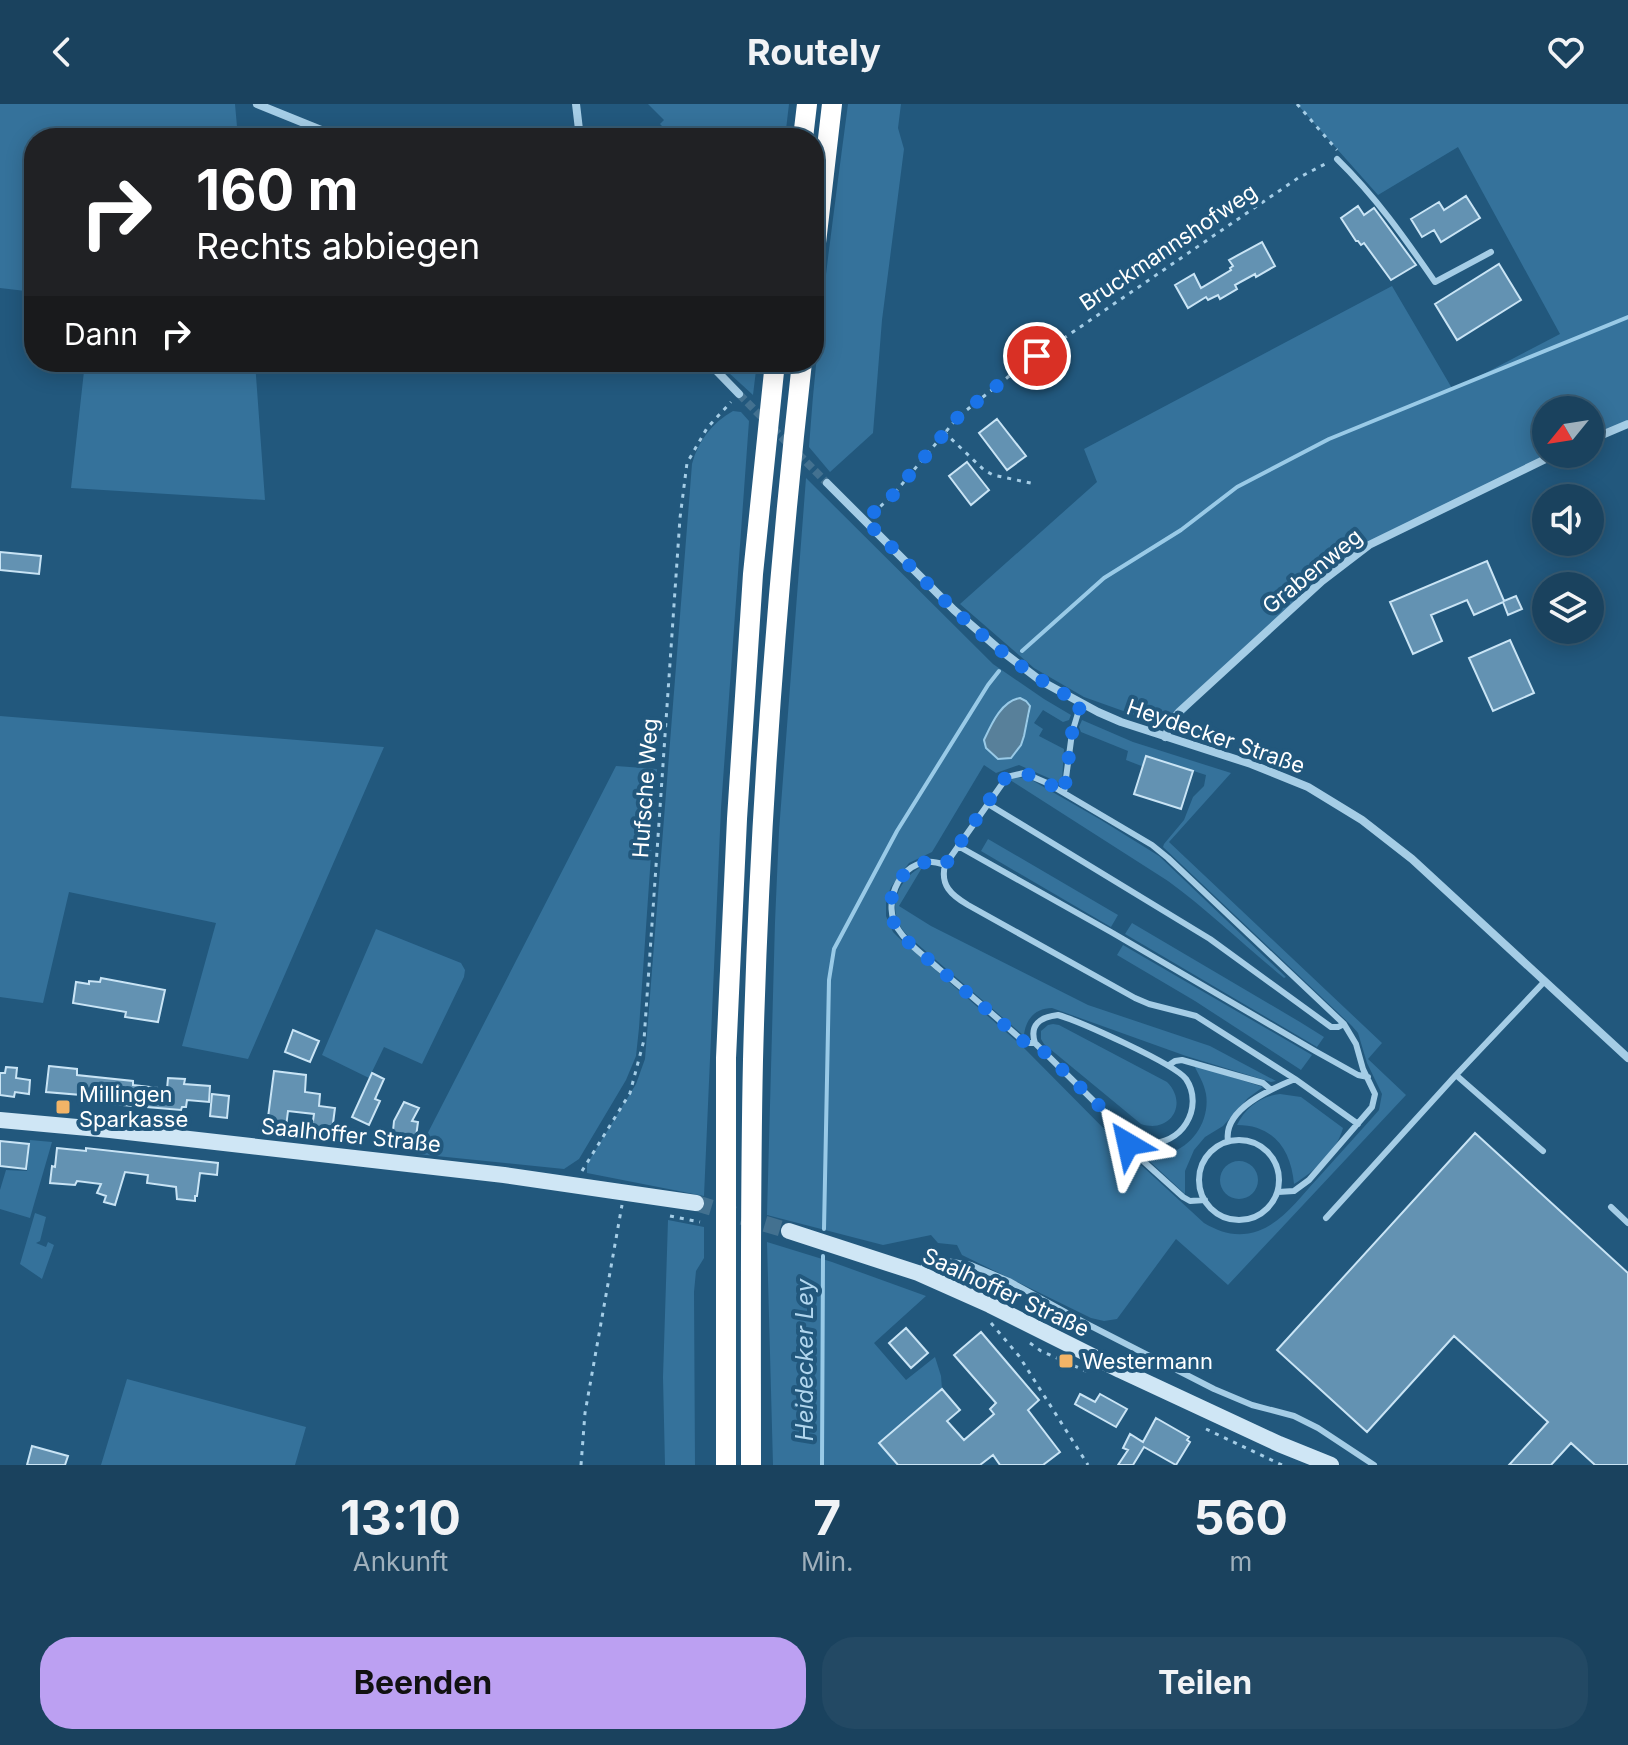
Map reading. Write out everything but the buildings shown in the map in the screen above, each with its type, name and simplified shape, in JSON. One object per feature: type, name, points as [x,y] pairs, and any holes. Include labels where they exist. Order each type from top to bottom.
[{"type":"highway","points":[[804,128],[807,104]]},
{"type":"highway","points":[[824,173],[832,104]]},
{"type":"highway","points":[[726,1465],[726,1058],[736,835],[753,574],[774,372]]},
{"type":"highway","points":[[751,1465],[753,1059],[778,589],[801,372]]},
{"type":"street","points":[[257,104],[316,128]]},
{"type":"street","points":[[576,104],[579,128]]},
{"type":"street","points":[[718,372],[739,394]]},
{"type":"street","points":[[1604,434],[1628,424]]},
{"type":"street","name":"Grabenweg","points":[[1165,737],[1179,712],[1219,674],[1322,581],[1369,545],[1532,466]]},
{"type":"street","name":"Heydecker Straße","points":[[827,483],[954,610],[1041,681],[1121,722],[1251,764],[1308,787],[1362,820],[1412,859],[1628,1058]]},
{"type":"street","name":"Saalhoffer Straße","points":[[0,1120],[504,1175],[696,1203]]},
{"type":"street","name":"Saalhoffer Straße","points":[[789,1231],[918,1273],[1236,1424],[1331,1465]]},
{"type":"lane","points":[[1337,159],[1375,199],[1435,282],[1491,252]]},
{"type":"lane","points":[[1064,793],[1072,733],[1081,703]]},
{"type":"lane","points":[[1278,1192],[1287,1193],[1303,1186],[1330,1159],[1372,1107],[1375,1101],[1356,1044],[1344,1024],[1160,851],[1031,775],[1018,773],[1003,780],[945,865],[944,884],[949,892],[1135,998],[1196,1016],[1295,1079],[1358,1124]]},
{"type":"lane","points":[[988,804],[1210,939],[1331,1027],[1344,1024]]},
{"type":"lane","points":[[958,846],[1358,1075],[1368,1077]]},
{"type":"lane","points":[[945,865],[926,862],[906,873],[895,887],[891,903],[892,919],[907,941],[1023,1041],[1035,1043]]},
{"type":"lane","points":[[1326,1218],[1544,982]]},
{"type":"lane","points":[[1058,1015],[1169,1065],[1183,1075],[1192,1091],[1192,1108],[1187,1122],[1176,1134],[1162,1141],[1146,1142],[1127,1133],[1035,1043],[1033,1031],[1039,1020],[1058,1015]]},
{"type":"lane","points":[[1169,1065],[1175,1061],[1190,1061],[1263,1083],[1270,1089]]},
{"type":"lane","points":[[1456,1075],[1543,1151]]},
{"type":"lane","points":[[1228,1141],[1227,1134],[1232,1123],[1248,1104],[1270,1089],[1295,1079]]},
{"type":"lane","points":[[1127,1133],[1132,1151],[1183,1197],[1190,1201],[1205,1200]]},
{"type":"lane","points":[[1228,1141],[1248,1141],[1272,1156],[1279,1173],[1278,1192],[1261,1214],[1243,1220],[1224,1217],[1205,1200],[1200,1187],[1201,1168],[1211,1151],[1228,1141]]},
{"type":"lane","points":[[1611,1207],[1628,1223]]},
{"type":"lane","points":[[918,1273],[928,1261],[934,1259],[971,1265],[1009,1281],[1214,1389],[1252,1405],[1294,1416],[1374,1465]]},
{"type":"path","points":[[1297,104],[1342,156],[1337,159]]},
{"type":"path","name":"Bruckmannshofweg","points":[[865,520],[893,495],[958,417],[1013,373],[1298,178],[1337,159]]},
{"type":"path","name":"Hufsche Weg","points":[[573,1184],[630,1093],[644,1040],[680,518],[687,463],[707,428],[739,394]]},
{"type":"path","points":[[944,432],[984,470],[993,475],[1035,484]]},
{"type":"path","points":[[581,1465],[585,1413],[624,1193]]},
{"type":"path","points":[[1001,1323],[988,1317],[1019,1356],[1088,1465]]},
{"type":"path","points":[[1021,1337],[1041,1351],[1093,1374]]},
{"type":"path","points":[[1195,1423],[1282,1465]]},
{"type":"shaded area","points":[[0,104],[235,104],[237,128],[24,128],[24,291],[0,288]]},
{"type":"shaded area","points":[[648,104],[789,104],[786,128],[664,128],[660,124],[664,120]]},
{"type":"shaded area","points":[[848,104],[901,104],[898,128],[904,149],[882,320],[873,433],[830,472],[809,447],[815,372],[824,372],[824,294]]},
{"type":"shaded area","points":[[1297,104],[1628,104],[1628,424],[1604,434],[1604,396],[1532,396],[1532,466],[1369,545],[1229,665],[1171,728],[1084,697],[1034,668],[960,604],[1097,482],[1084,449],[1392,286],[1453,390],[1560,334],[1458,147],[1378,195]]},
{"type":"shaded area","points":[[84,372],[256,372],[265,500],[71,488]]},
{"type":"shaded area","points":[[728,372],[756,372],[753,395]]},
{"type":"shaded area","points":[[733,411],[741,412],[749,421],[721,808],[704,1196],[587,1173],[587,1164],[636,1084],[645,1059],[692,464],[707,433]]},
{"type":"shaded area","points":[[806,478],[993,664],[1071,715],[1069,720],[1063,722],[1043,710],[1034,723],[1043,729],[1039,736],[1064,749],[1060,783],[1019,765],[996,773],[984,765],[932,852],[909,863],[891,887],[886,900],[886,916],[893,932],[1023,1047],[1129,1154],[1204,1223],[1217,1229],[1244,1234],[1275,1222],[1298,1201],[1372,1118],[1379,1110],[1382,1094],[1367,1063],[1358,1033],[1163,847],[1184,820],[1193,797],[1204,786],[1206,775],[1147,756],[1144,767],[1126,760],[1128,751],[1081,732],[1079,727],[1082,720],[1133,742],[1231,773],[1169,842],[1382,1043],[1368,1059],[1406,1095],[1228,1285],[1176,1239],[1117,1319],[1104,1321],[1091,1318],[962,1255],[957,1245],[938,1243],[931,1235],[883,1245],[767,1215],[779,831]],"holes":[[[1020,698],[1030,713],[1024,736],[984,740],[998,714],[1013,700]]]},
{"type":"shaded area","points":[[1020,698],[1030,706],[1021,745],[1011,758],[998,759],[986,748],[984,740],[1002,709]]},
{"type":"shaded area","points":[[0,716],[384,747],[248,1059],[182,1046],[216,923],[69,892],[43,1003],[0,997]]},
{"type":"shaded area","points":[[616,766],[657,769],[639,1028],[636,1056],[626,1080],[579,1159],[564,1169],[417,1154]]},
{"type":"shaded area","points":[[1017,777],[1030,779],[1159,856],[1286,977],[1168,881],[1010,780]]},
{"type":"shaded area","points":[[988,839],[1118,915],[1111,927],[981,851]]},
{"type":"shaded area","points":[[923,866],[899,906],[931,926],[1088,1005],[1210,1046],[1276,1081],[1186,1056],[1052,1008],[1032,1016],[1024,1036],[912,940],[901,927],[896,913],[897,897],[909,876]]},
{"type":"shaded area","points":[[1132,923],[1324,1037],[1317,1047],[1125,934]]},
{"type":"shaded area","points":[[376,929],[461,963],[465,970],[422,1064],[384,1047],[369,1078],[322,1055]]},
{"type":"shaded area","points":[[1123,945],[1312,1055],[1301,1070],[1117,955]]},
{"type":"shaded area","points":[[1053,1024],[1167,1082],[1176,1099],[1173,1115],[1160,1125],[1141,1124],[1044,1044],[1041,1031]]},
{"type":"shaded area","points":[[1194,1065],[1263,1087],[1194,1150],[1185,1171],[1185,1194],[1144,1156],[1163,1155],[1178,1149],[1193,1138],[1203,1122],[1206,1094]]},
{"type":"shaded area","points":[[1280,1094],[1301,1097],[1343,1128],[1336,1145],[1324,1160],[1294,1184],[1289,1160],[1278,1142],[1261,1129],[1237,1125],[1254,1104]]},
{"type":"shaded area","points":[[30,1140],[52,1142],[30,1218],[0,1209],[0,1190],[6,1170],[27,1171]]},
{"type":"shaded area","points":[[1239,1161],[1253,1166],[1258,1180],[1253,1194],[1239,1199],[1225,1194],[1220,1180],[1225,1166]]},
{"type":"shaded area","points":[[35,1213],[46,1217],[40,1241],[36,1243],[46,1247],[48,1242],[54,1245],[42,1279],[20,1264]]},
{"type":"shaded area","points":[[668,1220],[704,1227],[704,1258],[696,1271],[694,1292],[695,1465],[665,1465],[663,1377]]},
{"type":"shaded area","points":[[767,1242],[926,1296],[874,1343],[906,1380],[935,1357],[941,1376],[942,1389],[879,1443],[898,1465],[773,1465]]},
{"type":"shaded area","points":[[127,1379],[306,1427],[295,1465],[101,1465]]},
{"type":"waterway","points":[[1022,651],[1104,578],[1181,530],[1237,487],[1329,439],[1628,317]]},
{"type":"waterway","points":[[824,1229],[829,980],[834,949],[897,831],[999,671]]},
{"type":"waterway","name":"Heidecker Ley","points":[[822,1465],[823,1256]]},
{"type":"tunnel","points":[[739,394],[827,483]]},
{"type":"tunnel","points":[[696,1203],[789,1231]]},
{"type":"place","name":"Millingen Sparkasse","points":[[63,1107]]},
{"type":"place","name":"Westermann","points":[[1066,1361]]},
{"type":"route","points":[[1037,356],[958,417],[893,495],[865,520],[954,610],[999,649],[1041,681],[1081,703],[1072,733],[1064,793],[1024,773],[1007,777],[945,865],[926,862],[906,873],[895,887],[891,911],[896,928],[907,941],[1023,1041],[1035,1043],[1127,1133],[1128,1144]]}]
